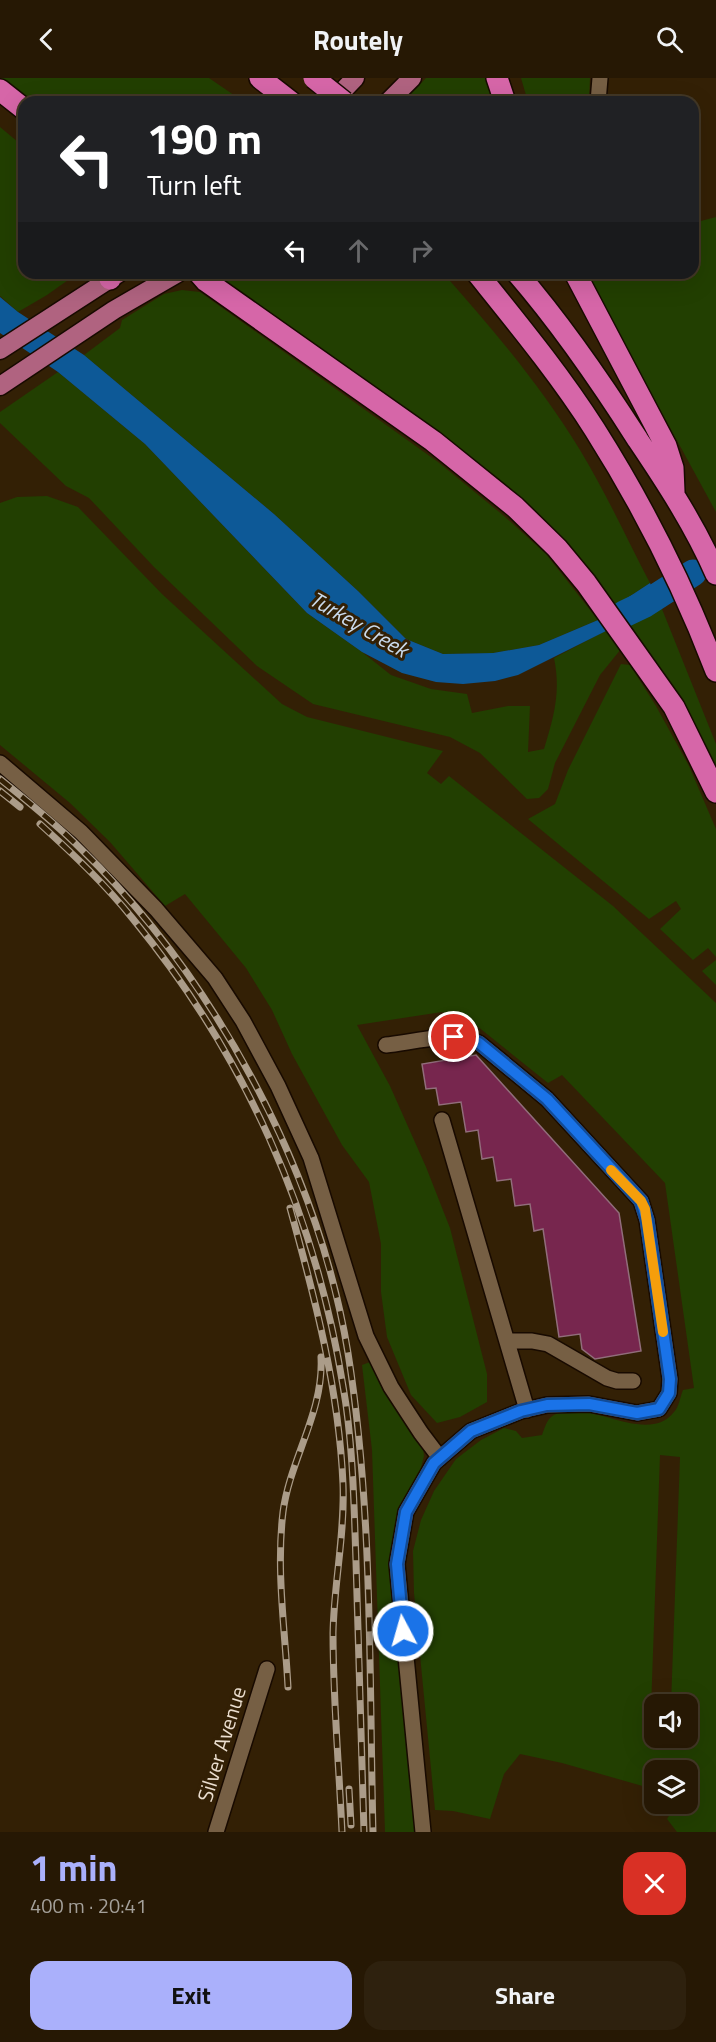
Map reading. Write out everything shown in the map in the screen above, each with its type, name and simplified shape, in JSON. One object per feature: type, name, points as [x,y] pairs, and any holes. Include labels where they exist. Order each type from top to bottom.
[{"type":"highway","points":[[260,78],[283,96]]},
{"type":"highway","points":[[314,78],[336,96]]},
{"type":"highway","points":[[497,78],[503,96]]},
{"type":"highway","points":[[0,90],[18,104]]},
{"type":"highway","points":[[204,279],[469,468],[557,549],[586,583],[674,707],[716,792]]},
{"type":"highway","points":[[482,279],[558,377],[594,429],[655,535],[687,601],[716,671]]},
{"type":"highway","points":[[522,279],[556,320],[667,471]]},
{"type":"highway","points":[[578,279],[666,446],[667,471],[674,494],[716,574]]},
{"type":"main road","points":[[338,96],[355,78]]},
{"type":"main road","points":[[394,96],[412,78]]},
{"type":"main road","points":[[0,350],[108,279]]},
{"type":"main road","points":[[0,386],[114,310],[168,279]]},
{"type":"street","points":[[598,96],[600,78]]},
{"type":"street","points":[[0,763],[81,832],[156,909],[215,978],[243,1021],[278,1086],[311,1158],[366,1336],[391,1388],[440,1458]]},
{"type":"street","points":[[386,1045],[454,1037],[479,1043],[547,1099],[641,1201],[647,1220],[670,1379],[669,1393],[659,1409],[637,1413],[589,1404],[547,1405],[471,1431],[434,1463],[406,1512],[397,1564],[423,1832]]},
{"type":"street","points":[[442,1120],[527,1410]]},
{"type":"street","points":[[507,1341],[532,1341],[548,1344],[607,1378],[617,1381],[633,1381]]},
{"type":"street","name":"Silver Avenue","points":[[216,1832],[267,1669]]},
{"type":"green space","points":[[0,78],[209,78],[235,96],[20,96]]},
{"type":"green space","points":[[426,78],[487,78],[493,96],[409,96]]},
{"type":"green space","points":[[521,78],[590,78],[589,96],[526,96]]},
{"type":"green space","points":[[0,127],[18,142],[18,279],[70,279],[18,312],[0,296]]},
{"type":"green space","points":[[716,217],[716,512],[591,279],[699,279],[699,221]]},
{"type":"green space","points":[[218,279],[448,279],[515,358],[565,426],[599,483],[650,583],[615,606],[572,554]]},
{"type":"green space","points":[[182,290],[200,292],[438,462],[546,554],[598,620],[539,645],[493,653],[443,654],[406,639],[358,591],[274,514],[84,355],[120,328],[122,320],[164,294]]},
{"type":"green space","points":[[58,372],[145,444],[307,613],[391,675],[431,689],[467,694],[472,713],[508,706],[530,706],[528,752],[544,749],[551,726],[557,693],[554,658],[609,629],[621,649],[600,675],[555,763],[548,789],[539,798],[527,799],[480,753],[450,737],[313,704],[257,666],[154,567],[89,498],[66,486],[0,423],[0,412]]},
{"type":"green space","points":[[47,496],[78,507],[162,594],[282,704],[307,717],[443,751],[427,773],[441,784],[449,776],[613,906],[716,1003],[716,1832],[677,1832],[667,1819],[670,1814],[698,1814],[698,1760],[644,1760],[644,1786],[562,1763],[520,1754],[504,1774],[490,1819],[453,1811],[435,1810],[414,1593],[413,1551],[421,1520],[434,1491],[456,1459],[481,1440],[504,1428],[516,1431],[522,1438],[542,1435],[550,1418],[563,1412],[578,1411],[647,1425],[662,1422],[676,1410],[683,1390],[694,1388],[665,1183],[562,1075],[548,1083],[472,1022],[442,1012],[357,1025],[390,1086],[450,1228],[487,1374],[487,1402],[460,1417],[437,1423],[411,1395],[387,1337],[381,1292],[381,1244],[369,1182],[342,1145],[292,1054],[272,1010],[246,968],[185,894],[165,906],[110,842],[70,803],[0,745],[0,503],[17,497]],"holes":[[[660,1455],[680,1457],[671,1694],[698,1694],[698,1748],[669,1748],[669,1750],[668,1748],[644,1748],[644,1694],[652,1694]]]},
{"type":"green space","points":[[660,604],[716,744],[716,773],[668,681],[628,621]]},
{"type":"green space","points":[[621,664],[630,665],[656,706],[689,766],[716,829],[716,957],[708,948],[693,960],[660,929],[681,909],[676,901],[649,919],[528,819],[555,804],[568,770]]},
{"type":"green space","points":[[716,960],[716,985],[702,971]]},
{"type":"green space","points":[[370,1362],[418,1438],[423,1447],[424,1456],[393,1575],[415,1832],[385,1832],[372,1450],[362,1365]]},
{"type":"water","points":[[0,297],[18,312],[84,355],[274,514],[358,591],[406,639],[443,654],[493,653],[539,645],[598,620],[650,583],[660,604],[518,675],[495,681],[463,684],[436,682],[402,673],[362,652],[307,613],[145,444],[58,372],[0,333]]},
{"type":"building","points":[[476,1055],[619,1213],[641,1351],[595,1359],[582,1349],[580,1334],[559,1337],[543,1229],[534,1231],[530,1204],[515,1206],[511,1179],[497,1181],[493,1157],[482,1159],[478,1130],[466,1132],[461,1102],[439,1105],[436,1088],[426,1089],[422,1064]]},
{"type":"waterway","name":"Turkey Creek","points":[[624,614],[645,604],[693,573]]},
{"type":"railway","points":[[0,779],[80,848],[128,899],[174,955],[215,1016],[253,1080],[285,1146],[312,1214],[333,1284],[348,1353],[362,1472],[368,1591],[373,1832]]},
{"type":"railway","points":[[0,791],[20,807]]},
{"type":"railway","points":[[40,824],[88,870],[133,919],[173,971],[209,1024],[241,1080],[269,1138],[294,1197],[314,1259],[343,1386],[351,1451],[364,1832]]},
{"type":"railway","points":[[290,1208],[324,1344],[341,1449],[343,1503],[333,1633],[342,1832]]},
{"type":"railway","points":[[288,1687],[280,1556],[283,1512],[292,1473],[317,1397],[321,1377],[321,1357]]},
{"type":"railway","points":[[349,1789],[351,1825]]},
{"type":"slow traffic","points":[[611,1170],[641,1201],[645,1209],[663,1332]]},
{"type":"route","points":[[403,1631],[397,1564],[406,1512],[434,1463],[471,1431],[521,1411],[547,1405],[589,1404],[637,1413],[659,1409],[669,1393],[670,1379],[647,1220],[641,1201],[541,1093],[479,1043],[463,1037],[454,1037]]}]
